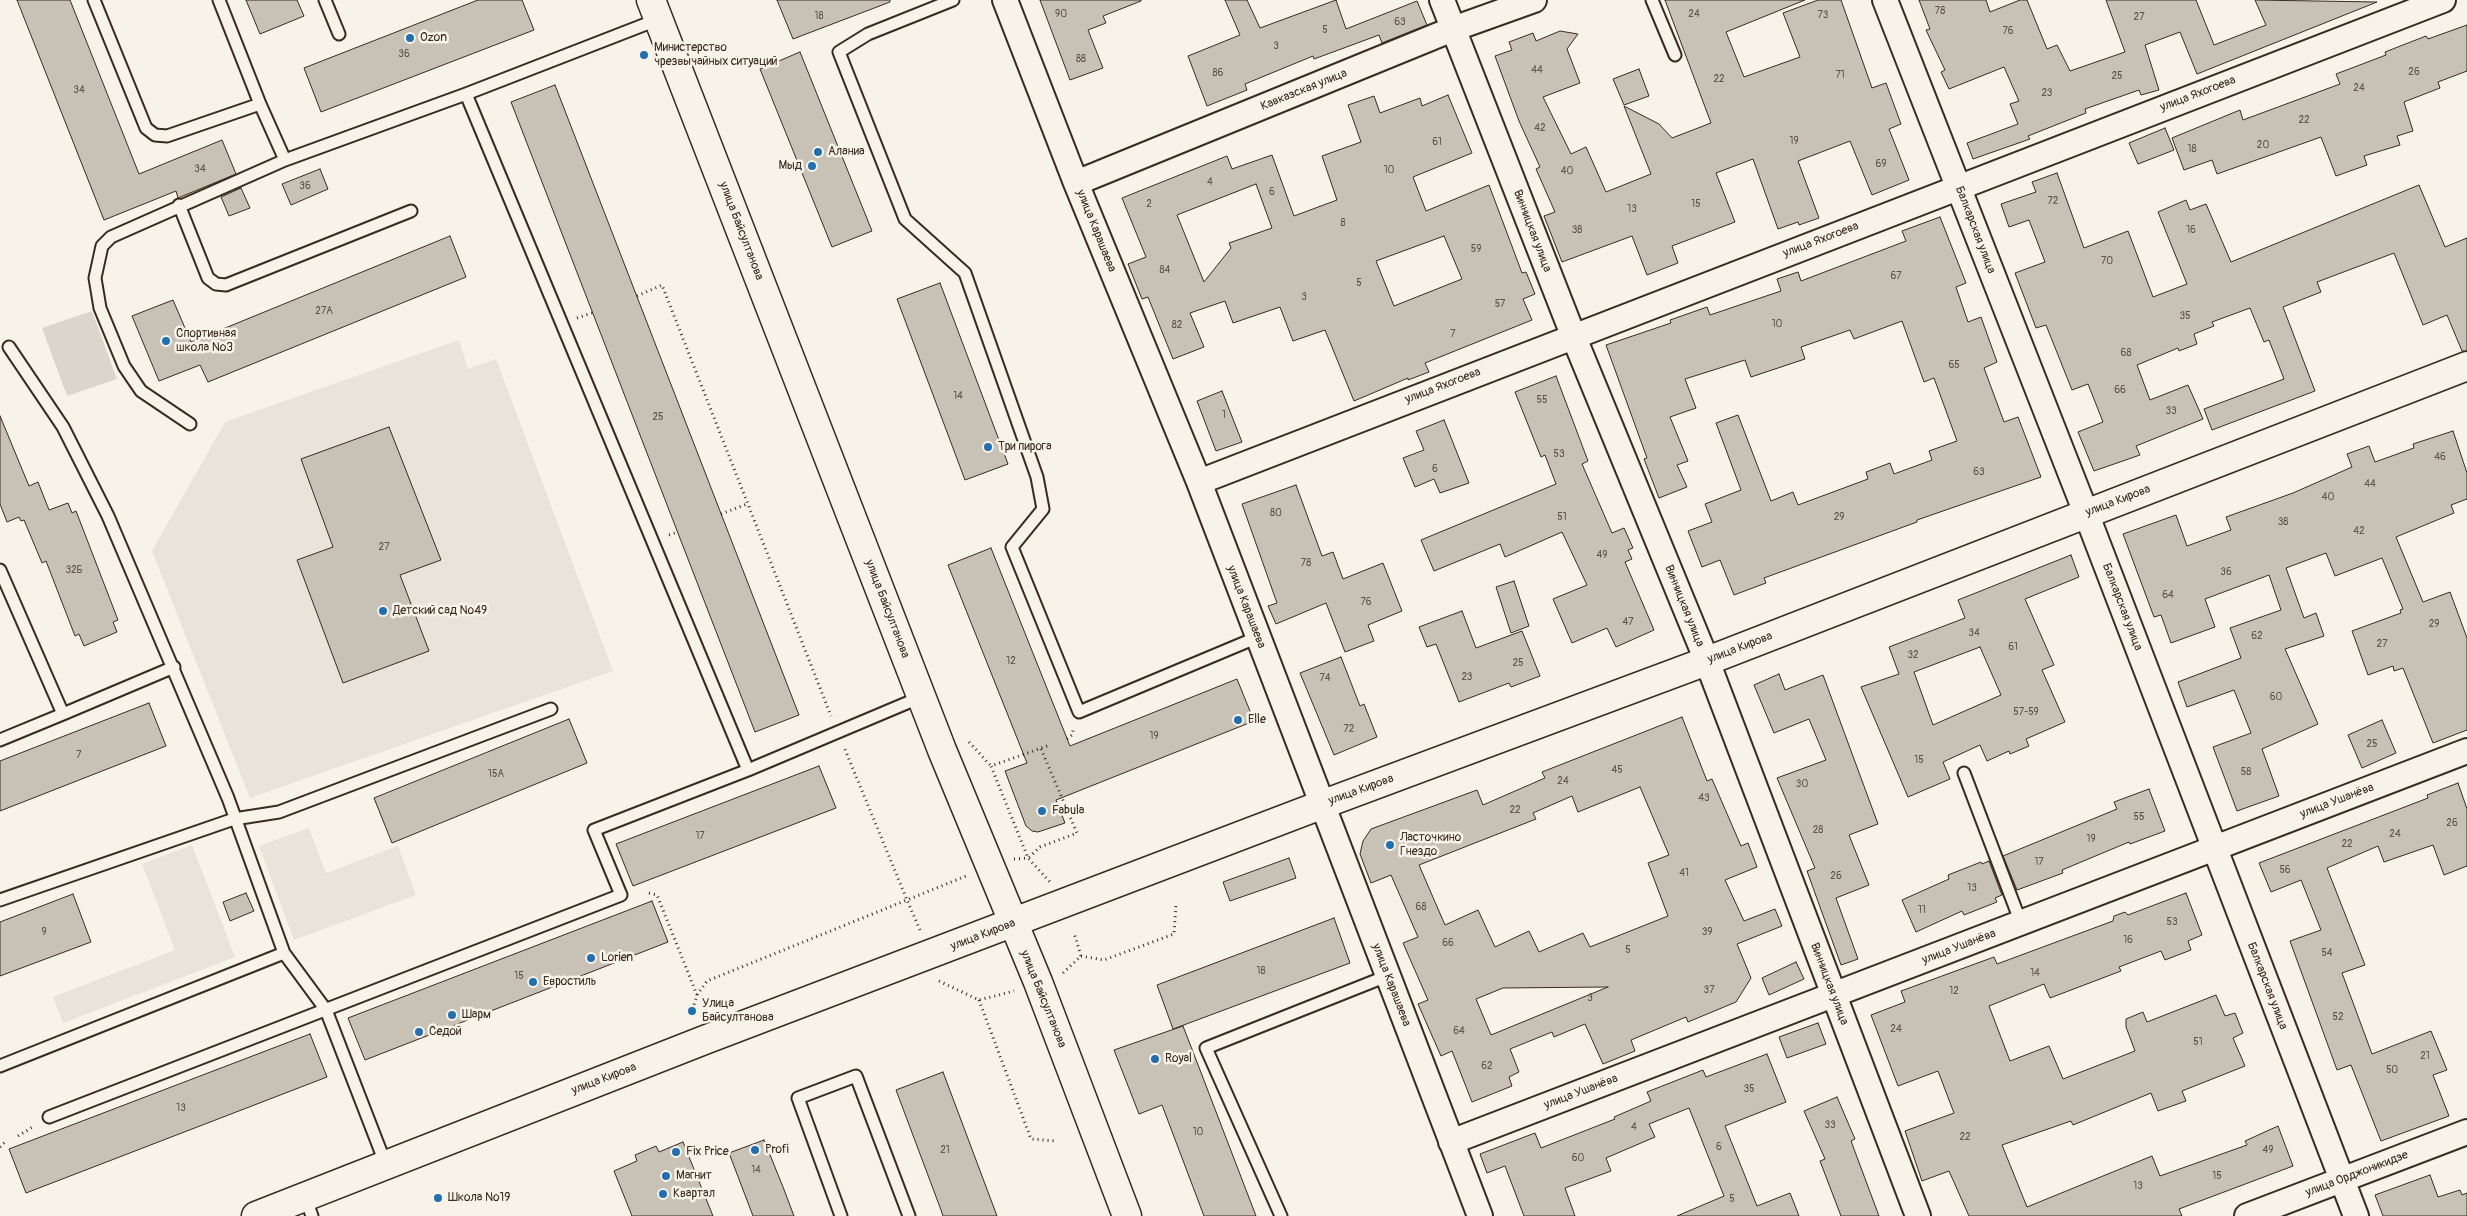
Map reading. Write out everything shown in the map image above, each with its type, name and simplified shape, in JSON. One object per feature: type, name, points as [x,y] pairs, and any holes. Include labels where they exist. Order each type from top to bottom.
[{"type":"main road","name":"улица Байсултанова","points":[[655,10],[922,697],[1038,982],[1127,1216]]},
{"type":"main road","name":"улица Кирова","points":[[256,1216],[308,1207],[386,1165],[707,1039],[1013,924],[1321,804],[1707,661],[2467,366]]},
{"type":"street","name":"улица Карашаева","points":[[1005,0],[1076,183],[1199,482],[1480,1216]]},
{"type":"street","name":"Винницкая улица","points":[[1442,0],[1573,336],[1707,661],[1918,1216]]},
{"type":"street","name":"Кавказская улица","points":[[1076,183],[1454,30],[1534,0]]},
{"type":"street","name":"Балкарская улица","points":[[1885,0],[2086,513],[2356,1216]]},
{"type":"street","name":"улица Яхогоева","points":[[1199,482],[2443,0]]},
{"type":"street","name":"улица Ушанёва","points":[[1451,1142],[2467,751]]},
{"type":"street","name":"улица Орджоникидзе","points":[[2247,1216],[2467,1132]]},
{"type":"lane","points":[[94,0],[146,128],[155,135],[167,136],[260,104]]},
{"type":"lane","points":[[219,0],[260,104],[285,160]]},
{"type":"lane","points":[[325,0],[339,34]]},
{"type":"lane","points":[[953,0],[868,34],[839,52],[905,219],[965,272],[1037,477],[1043,509],[1012,547],[1079,712],[1258,637]]},
{"type":"lane","points":[[1652,0],[1674,54]]},
{"type":"lane","points":[[190,424],[142,391],[124,366],[100,308],[95,278],[102,246],[111,237],[179,205],[285,160],[466,94],[655,10]]},
{"type":"lane","points":[[466,94],[748,770]]},
{"type":"lane","points":[[179,205],[208,278],[216,284],[226,285],[411,212]]},
{"type":"lane","points":[[9,346],[63,427],[108,516],[174,667],[228,798],[234,820],[284,953],[326,1010],[386,1165]]},
{"type":"lane","points":[[0,570],[63,714]]},
{"type":"lane","points":[[0,740],[174,667]]},
{"type":"lane","points":[[49,1117],[621,895],[594,830],[748,770],[922,697]]},
{"type":"lane","points":[[0,900],[234,820],[279,812],[551,709]]},
{"type":"lane","points":[[1964,773],[2021,923]]},
{"type":"lane","points":[[0,1066],[284,953]]},
{"type":"lane","points":[[1281,1216],[1206,1048],[1387,976]]},
{"type":"lane","points":[[841,1216],[798,1098],[856,1076],[909,1216]]},
{"type":"path","points":[[637,296],[662,285],[837,732],[920,932]]},
{"type":"path","points":[[721,514],[748,504]]},
{"type":"path","points":[[969,742],[992,766],[1028,858],[1050,882]]},
{"type":"path","points":[[992,766],[1050,745]]},
{"type":"path","points":[[1006,860],[1028,858],[1040,847],[1077,833],[1041,749]]},
{"type":"path","points":[[692,1011],[696,995],[707,981],[967,876]]},
{"type":"path","points":[[649,893],[657,895],[696,995]]},
{"type":"path","points":[[1081,956],[1104,960],[1174,934],[1176,905]]},
{"type":"path","points":[[1074,933],[1081,956]]},
{"type":"path","points":[[1063,973],[1081,956]]},
{"type":"path","points":[[938,980],[979,1000],[1014,991]]},
{"type":"path","points":[[979,1000],[1031,1139],[1056,1140]]},
{"type":"path","points":[[0,1147],[6,1141]]},
{"type":"shaded area","points":[[92,311],[117,379],[67,396],[42,328]]},
{"type":"shaded area","name":"Детский сад №49","points":[[459,340],[468,369],[496,359],[613,671],[250,798],[152,551],[225,422]]},
{"type":"shaded area","points":[[309,828],[326,873],[398,846],[416,895],[294,940],[259,846]]},
{"type":"shaded area","points":[[192,845],[235,957],[63,1023],[53,997],[175,950],[142,864]]},
{"type":"building","points":[[17,0],[70,0],[139,174],[222,140],[236,174],[178,198],[176,191],[104,220]]},
{"type":"building","points":[[246,0],[297,0],[304,16],[260,34]]},
{"type":"building","points":[[478,0],[522,0],[534,30],[321,112],[304,68]]},
{"type":"building","points":[[777,0],[890,0],[890,2],[793,39]]},
{"type":"building","points":[[1040,0],[1141,1],[1103,16],[1106,23],[1088,30],[1103,68],[1070,80]]},
{"type":"building","points":[[1225,0],[1247,0],[1260,28],[1336,0],[1346,29],[1417,1],[1427,25],[1382,43],[1379,35],[1314,59],[1313,56],[1245,84],[1247,90],[1207,106],[1188,56],[1240,35]]},
{"type":"building","points":[[1665,0],[1805,0],[1726,32],[1744,77],[1800,57],[1783,13],[1818,0],[1841,0],[1872,88],[1886,83],[1901,124],[1889,129],[1909,180],[1872,195],[1850,141],[1798,161],[1819,218],[1799,225],[1798,222],[1778,229],[1753,159],[1716,173],[1735,222],[1672,246],[1678,263],[1647,275],[1632,236],[1562,262],[1544,216],[1555,212],[1536,169],[1540,167],[1519,121],[1495,56],[1512,50],[1509,42],[1533,33],[1536,41],[1560,31],[1578,34],[1567,49],[1580,83],[1543,97],[1571,154],[1586,147],[1606,192],[1651,174],[1624,106],[1659,124],[1672,138],[1711,123]]},
{"type":"building","points":[[1919,0],[1986,0],[1990,12],[2020,0],[2027,0],[2047,49],[2057,45],[2070,71],[2125,52],[2106,0],[2196,0],[2214,45],[2266,25],[2255,0],[2377,2],[2197,74],[2180,32],[2145,45],[2159,90],[2141,95],[2139,90],[2085,109],[2086,113],[2028,136],[2030,139],[1973,159],[1967,143],[2018,124],[2010,104],[2019,101],[2004,67],[1949,89],[1941,72],[1945,70],[1926,30],[1930,29]]},
{"type":"building","points":[[2467,25],[2467,71],[2438,82],[2440,88],[2404,102],[2413,131],[2397,136],[2400,145],[2364,156],[2367,165],[2336,176],[2321,137],[2217,174],[2212,160],[2184,170],[2172,138],[2240,110],[2243,120],[2340,84],[2336,74],[2386,55],[2385,52],[2426,36],[2428,39]]},
{"type":"building","points":[[800,52],[872,231],[832,247],[760,69]]},
{"type":"building","points":[[1639,69],[1649,96],[1624,105],[1613,79]]},
{"type":"building","points":[[555,85],[799,715],[755,732],[511,102]]},
{"type":"building","points":[[1448,95],[1472,153],[1413,177],[1426,211],[1489,185],[1522,273],[1526,272],[1535,294],[1523,299],[1532,320],[1425,363],[1429,372],[1408,380],[1408,378],[1354,401],[1325,330],[1293,341],[1280,307],[1233,323],[1225,301],[1190,313],[1204,347],[1173,359],[1148,297],[1142,299],[1128,264],[1146,257],[1122,198],[1227,156],[1232,169],[1272,155],[1294,216],[1337,200],[1322,156],[1361,142],[1348,105],[1374,96],[1380,113],[1420,98],[1422,106]],"holes":[[[1256,184],[1272,228],[1229,243],[1231,248],[1204,282],[1177,215]],[[1444,236],[1462,279],[1394,306],[1376,261]]]},
{"type":"building","points":[[2165,128],[2174,150],[2138,164],[2129,143]]},
{"type":"building","points":[[320,169],[328,189],[291,205],[282,184]]},
{"type":"building","points":[[2057,173],[2084,248],[2128,231],[2153,297],[2187,284],[2158,212],[2186,200],[2190,210],[2206,204],[2231,262],[2419,185],[2445,247],[2467,238],[2467,351],[2462,351],[2447,315],[2423,325],[2394,253],[2317,282],[2321,292],[2283,307],[2315,391],[2212,430],[2204,409],[2284,379],[2269,340],[2264,342],[2250,308],[2212,322],[2214,326],[2194,334],[2197,344],[2179,351],[2178,348],[2137,365],[2150,400],[2188,385],[2203,419],[2136,446],[2140,455],[2094,471],[2078,432],[2103,422],[2088,384],[2072,390],[2046,325],[2036,328],[2015,273],[2045,262],[2029,220],[2009,227],[2001,204],[2036,192],[2032,182]]},
{"type":"building","points":[[241,188],[250,208],[229,216],[221,197]]},
{"type":"building","points":[[1940,217],[1966,283],[1956,287],[1968,322],[1981,317],[1997,362],[1984,368],[2004,422],[2018,417],[2041,477],[1917,520],[1917,522],[1764,578],[1766,583],[1734,595],[1720,560],[1702,567],[1688,531],[1712,522],[1705,504],[1741,490],[1716,423],[1738,415],[1771,501],[1793,492],[1798,505],[1868,479],[1866,472],[1890,463],[1894,474],[1932,460],[1929,451],[1957,441],[1934,378],[1924,382],[1902,321],[1854,339],[1850,330],[1801,347],[1805,359],[1751,377],[1745,360],[1685,379],[1696,408],[1670,417],[1688,461],[1677,465],[1687,487],[1659,498],[1644,459],[1647,458],[1606,345],[1671,323],[1670,320],[1707,307],[1710,315],[1781,291],[1777,279],[1798,272],[1801,281],[1906,241],[1902,231]]},
{"type":"building","points":[[450,236],[466,277],[208,382],[200,365],[159,381],[132,316],[173,300],[191,342]]},
{"type":"building","points":[[940,283],[1008,464],[965,480],[897,299]]},
{"type":"building","points":[[1556,376],[1588,461],[1582,464],[1612,533],[1624,528],[1633,548],[1628,550],[1632,559],[1625,562],[1654,630],[1616,647],[1607,628],[1572,643],[1553,599],[1587,585],[1562,532],[1505,557],[1500,544],[1434,571],[1421,540],[1556,484],[1545,455],[1541,457],[1515,392]]},
{"type":"building","points":[[1222,391],[1242,442],[1216,451],[1197,401]]},
{"type":"building","points":[[0,416],[29,486],[38,482],[49,510],[68,503],[72,513],[76,511],[118,620],[113,622],[117,632],[84,646],[79,634],[75,636],[46,561],[42,563],[24,520],[21,521],[19,517],[7,522],[0,504]]},
{"type":"building","points":[[1444,420],[1469,483],[1440,493],[1434,479],[1415,487],[1403,458],[1424,450],[1416,431]]},
{"type":"building","points":[[389,427],[441,560],[400,575],[429,651],[343,683],[297,560],[333,547],[301,459]]},
{"type":"building","points":[[2453,431],[2467,473],[2467,499],[2451,505],[2454,513],[2396,537],[2423,602],[2450,592],[2467,638],[2467,730],[2433,743],[2403,668],[2394,671],[2393,666],[2368,675],[2352,631],[2401,613],[2400,610],[2403,609],[2382,558],[2335,576],[2326,553],[2286,568],[2304,618],[2316,613],[2324,636],[2285,649],[2318,724],[2262,749],[2279,796],[2237,811],[2213,747],[2251,733],[2234,690],[2187,707],[2178,682],[2241,658],[2230,628],[2281,610],[2269,575],[2205,599],[2215,627],[2171,643],[2161,615],[2154,617],[2123,534],[2176,515],[2187,546],[2231,530],[2226,517],[2293,493],[2352,467],[2347,454],[2369,446],[2375,462],[2414,448],[2413,444]]},
{"type":"building","points":[[1296,485],[1322,556],[1333,552],[1343,579],[1383,563],[1402,611],[1368,625],[1374,641],[1345,652],[1326,603],[1276,624],[1268,606],[1277,603],[1242,504]]},
{"type":"building","points":[[991,548],[1070,746],[1237,679],[1254,721],[1056,800],[1065,823],[1038,832],[1032,831],[1026,826],[1005,771],[1027,763],[948,565]]},
{"type":"building","points":[[2071,555],[2079,577],[2025,599],[2054,665],[2042,670],[2065,722],[2026,739],[2029,746],[2010,754],[2009,751],[1987,761],[1980,745],[1943,762],[1950,779],[1908,797],[1861,687],[1899,674],[1889,647],[1965,618],[1958,600]],"holes":[[[1980,647],[2001,695],[1933,725],[1914,672]]]},
{"type":"building","points":[[1514,581],[1529,626],[1511,633],[1496,587]]},
{"type":"building","points":[[1462,611],[1476,648],[1522,631],[1540,676],[1511,687],[1509,683],[1459,702],[1436,644],[1427,647],[1419,627]]},
{"type":"building","points":[[1341,657],[1360,706],[1364,704],[1377,737],[1334,755],[1300,673]]},
{"type":"building","points":[[1779,674],[1785,690],[1823,675],[1878,824],[1849,835],[1869,885],[1836,898],[1858,959],[1841,965],[1807,871],[1815,868],[1777,778],[1826,760],[1809,719],[1774,733],[1754,685]]},
{"type":"building","points":[[149,703],[166,746],[0,811],[0,761]]},
{"type":"building","points":[[1682,717],[1707,781],[1712,779],[1741,846],[1748,843],[1757,867],[1725,880],[1744,921],[1775,909],[1782,926],[1737,944],[1751,978],[1736,1002],[1688,1022],[1686,1017],[1631,1040],[1635,1051],[1603,1064],[1585,1024],[1554,1037],[1552,1032],[1510,1049],[1519,1072],[1509,1077],[1512,1086],[1472,1102],[1452,1051],[1441,1056],[1418,1004],[1428,1000],[1403,943],[1418,937],[1391,875],[1371,883],[1360,854],[1363,841],[1371,829],[1477,790],[1483,805],[1545,778],[1542,772]],"holes":[[[1640,787],[1669,855],[1648,863],[1668,916],[1590,947],[1583,933],[1539,952],[1529,931],[1495,947],[1478,910],[1445,925],[1419,865],[1536,819],[1533,813],[1572,796],[1578,812]],[[1608,987],[1491,1035],[1476,999],[1503,988]]]},
{"type":"building","points":[[569,719],[587,763],[392,843],[374,798]]},
{"type":"building","points":[[2382,720],[2396,753],[2362,768],[2348,735]]},
{"type":"building","points":[[819,766],[836,808],[633,886],[616,844]]},
{"type":"building","points":[[2458,783],[2467,809],[2467,866],[2444,875],[2433,845],[2384,862],[2378,846],[2327,868],[2365,965],[2342,973],[2372,1054],[2431,1031],[2447,1070],[2433,1075],[2449,1116],[2381,1141],[2351,1065],[2337,1070],[2290,941],[2321,930],[2301,880],[2271,892],[2259,863],[2428,798],[2427,795]]},
{"type":"building","points":[[2149,789],[2165,831],[2130,844],[2129,842],[2062,870],[2063,873],[2017,890],[2003,856],[2117,809],[2114,802]]},
{"type":"building","points":[[1289,858],[1296,878],[1230,901],[1223,882]]},
{"type":"building","points":[[1989,861],[2002,895],[1995,898],[1997,902],[1964,915],[1962,911],[1916,932],[1902,900],[1949,879],[1948,875],[1981,862],[1982,864]]},
{"type":"building","points":[[246,893],[254,911],[230,921],[223,902]]},
{"type":"building","points":[[2186,893],[2202,935],[2188,941],[2191,950],[2165,960],[2161,951],[2119,967],[2121,971],[2050,998],[2044,984],[1989,1006],[2010,1061],[2049,1046],[2063,1079],[2135,1051],[2126,1027],[2126,1019],[2143,1012],[2147,1022],[2216,995],[2225,1016],[2235,1013],[2243,1033],[2233,1038],[2245,1066],[2182,1091],[2186,1101],[2158,1111],[2151,1093],[2073,1125],[2071,1121],[2002,1145],[2027,1207],[2152,1156],[2160,1176],[2247,1145],[2245,1141],[2278,1126],[2293,1166],[2179,1209],[2182,1216],[1969,1216],[1949,1171],[1922,1181],[1905,1131],[1954,1113],[1938,1071],[1898,1086],[1871,1015],[1905,1002],[1901,991],[1994,957],[1997,964],[2113,921],[2114,916],[2125,912],[2128,915]]},
{"type":"building","points":[[73,894],[91,942],[0,976],[0,922]]},
{"type":"building","points":[[652,901],[668,942],[365,1060],[348,1018]]},
{"type":"building","points":[[1334,918],[1350,963],[1173,1029],[1157,985]]},
{"type":"building","points":[[1796,962],[1804,979],[1769,995],[1762,978]]},
{"type":"building","points":[[1818,1023],[1826,1044],[1787,1058],[1779,1037]]},
{"type":"building","points":[[1183,1026],[1256,1216],[1204,1216],[1162,1105],[1139,1114],[1114,1050]]},
{"type":"building","points":[[310,1034],[327,1077],[26,1193],[9,1149]]},
{"type":"building","points":[[1767,1054],[1786,1102],[1725,1126],[1757,1206],[1790,1193],[1799,1216],[1677,1216],[1724,1196],[1689,1108],[1649,1124],[1655,1137],[1606,1158],[1611,1171],[1565,1188],[1575,1216],[1524,1216],[1505,1166],[1487,1173],[1480,1154],[1535,1133],[1541,1148],[1615,1119],[1614,1117],[1651,1101],[1647,1092],[1703,1070],[1706,1077]]},
{"type":"building","points":[[943,1072],[997,1216],[943,1216],[896,1090]]},
{"type":"building","points":[[1837,1097],[1855,1139],[1851,1141],[1879,1216],[1841,1216],[1820,1161],[1825,1159],[1804,1111]]},
{"type":"building","points":[[764,1140],[794,1216],[753,1216],[729,1153]]},
{"type":"building","name":"Квартал","points":[[683,1142],[713,1216],[632,1216],[614,1171],[637,1161],[635,1155],[656,1146],[659,1152]]},
{"type":"building","points":[[2430,1175],[2438,1197],[2460,1190],[2462,1195],[2467,1193],[2467,1216],[2383,1216],[2375,1195]]},
{"type":"place","name":"Ozon","points":[[410,38]]},
{"type":"place","name":"Министерство чрезвычайных ситуаций","points":[[644,55]]},
{"type":"place","name":"Аланиа","points":[[818,152]]},
{"type":"place","name":"Мыд","points":[[812,166]]},
{"type":"place","name":"Спортивная школа №3","points":[[166,341]]},
{"type":"place","name":"Три пирога","points":[[988,447]]},
{"type":"place","name":"Детский сад №49","points":[[383,611]]},
{"type":"place","name":"Elle","points":[[1238,720]]},
{"type":"place","name":"Fabula","points":[[1042,811]]},
{"type":"place","name":"Ласточкино Гнездо","points":[[1390,845]]},
{"type":"place","name":"Lorien","points":[[591,958]]},
{"type":"place","name":"Евростиль","points":[[533,982]]},
{"type":"place","name":"Улица Байсултанова","points":[[692,1011]]},
{"type":"place","name":"Шарм","points":[[452,1015]]},
{"type":"place","name":"Седой","points":[[419,1032]]},
{"type":"place","name":"Royal","points":[[1155,1059]]},
{"type":"place","name":"Profi","points":[[755,1150]]},
{"type":"place","name":"Fix Price","points":[[676,1152]]},
{"type":"place","name":"Магнит","points":[[666,1176]]},
{"type":"place","name":"Квартал","points":[[663,1194]]},
{"type":"place","name":"Школа №19","points":[[438,1198]]}]
